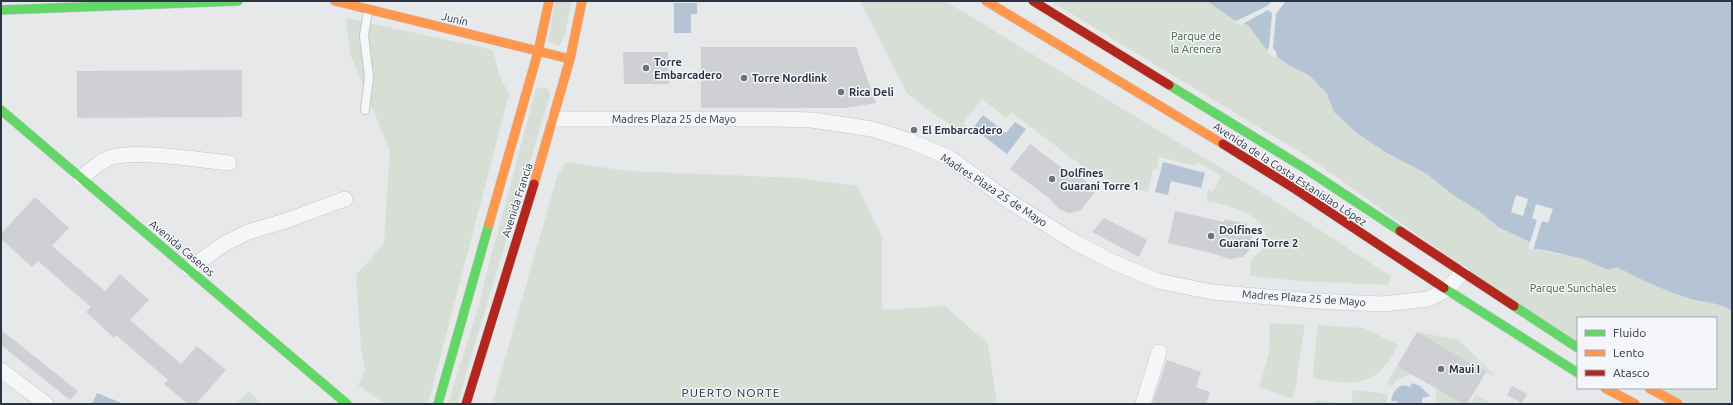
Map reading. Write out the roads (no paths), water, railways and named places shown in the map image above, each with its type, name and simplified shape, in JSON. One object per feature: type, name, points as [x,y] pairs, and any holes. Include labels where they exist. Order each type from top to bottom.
[{"type":"main road","points":[[1,10],[238,1]]},
{"type":"main road","name":"Junín","points":[[335,1],[570,59]]},
{"type":"main road","name":"Avenida Francia","points":[[438,404],[527,94],[549,1]]},
{"type":"main road","name":"Avenida Francia","points":[[466,404],[554,119],[570,59],[582,1]]},
{"type":"main road","name":"Avenida de la Costa Estanislao López","points":[[986,1],[1158,104],[1290,186],[1522,340],[1577,372]]},
{"type":"main road","name":"Avenida de la Costa Estanislao López","points":[[1033,1],[1306,170],[1577,347]]},
{"type":"main road","points":[[527,94],[538,80]]},
{"type":"main road","points":[[553,80],[558,87],[559,101]]},
{"type":"main road","name":"Avenida Caseros","points":[[1,110],[347,404]]},
{"type":"main road","points":[[1607,389],[1635,404]]},
{"type":"main road","points":[[1651,389],[1678,404]]},
{"type":"street","name":"Madres Plaza 25 de Mayo","points":[[554,119],[812,120],[872,129],[910,141],[950,158],[1006,199],[1076,243],[1111,261],[1158,281],[1212,292],[1315,301],[1383,304],[1428,299],[1446,290],[1462,273]]},
{"type":"street","points":[[81,178],[106,159],[119,155],[161,156],[229,164]]},
{"type":"street","points":[[189,269],[224,244],[248,232],[285,221],[345,199]]},
{"type":"street","points":[[1143,404],[1159,352]]},
{"type":"street","points":[[1,370],[46,404]]},
{"type":"lane","points":[[365,110],[369,77],[364,36],[368,10]]},
{"type":"water","points":[[1207,1],[1732,1],[1732,311],[1717,304],[1691,299],[1672,292],[1644,281],[1617,267],[1608,270],[1583,259],[1528,248],[1530,242],[1498,227],[1479,211],[1453,195],[1427,174],[1385,152],[1357,133],[1334,112],[1327,94],[1310,76],[1287,64],[1265,48],[1248,25],[1234,20]]},
{"type":"water","points":[[674,3],[697,3],[697,14],[691,14],[691,33],[674,33]]},
{"type":"water","points":[[983,115],[1006,133],[1015,122],[1026,129],[1007,154],[973,128]]},
{"type":"water","points":[[1163,162],[1205,173],[1201,188],[1171,181],[1168,195],[1155,192]]},
{"type":"water","points":[[1412,383],[1420,386],[1430,396],[1422,398],[1422,404],[1398,404],[1397,401],[1391,401],[1397,388],[1403,386],[1410,387]]},
{"type":"water","points":[[97,393],[124,404],[92,404]]},
{"type":"place","name":"Torre Embarcadero","points":[[646,68]]},
{"type":"place","name":"Torre Nordlink","points":[[744,78]]},
{"type":"place","name":"Rica Deli","points":[[841,92]]},
{"type":"place","name":"El Embarcadero","points":[[914,130]]},
{"type":"place","name":"Dolfines Guaraní Torre 1","points":[[1052,179]]},
{"type":"place","name":"Dolfines Guaraní Torre 2","points":[[1211,236]]},
{"type":"place","name":"Maui I","points":[[1441,369]]},
{"type":"district","name":"PUERTO NORTE","points":[[731,392]]},
{"type":"park label","name":"Parque de la Arenera","points":[[1196,42]]},
{"type":"park label","name":"Parque Sunchales","points":[[1573,288]]}]
